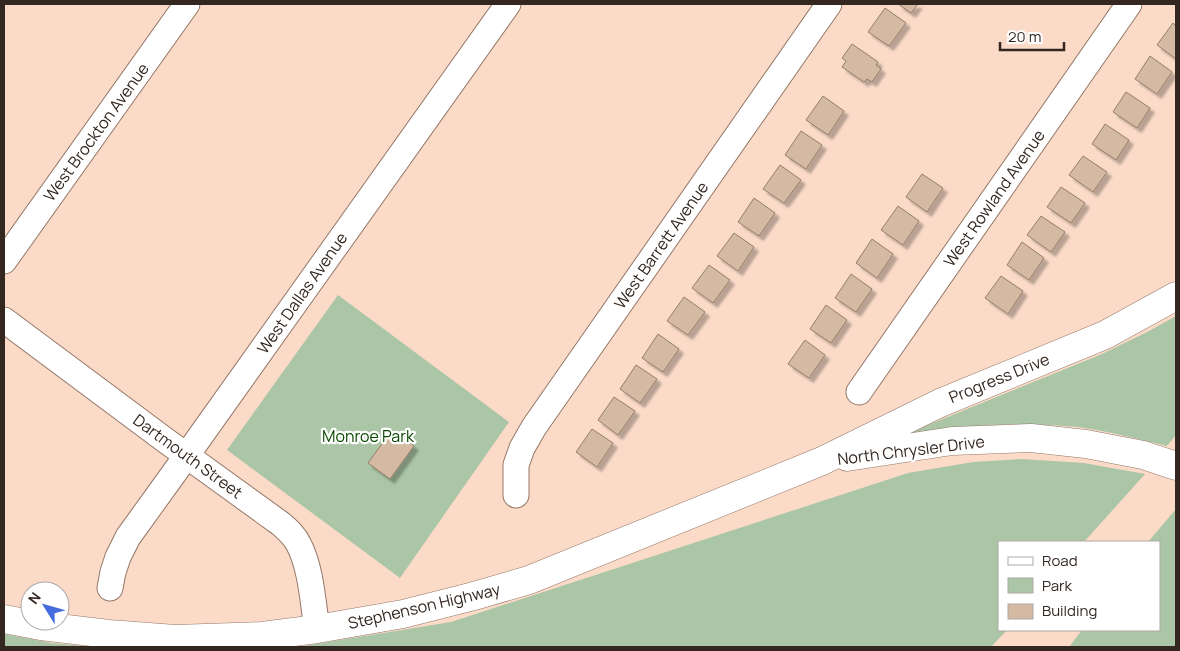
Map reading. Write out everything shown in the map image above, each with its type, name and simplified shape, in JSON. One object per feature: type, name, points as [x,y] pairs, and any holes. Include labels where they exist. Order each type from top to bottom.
[{"type":"main road","name":"Progress Drive","points":[[822,461],[940,403],[1105,335],[1176,296]]},
{"type":"main road","name":"North Chrysler Drive","points":[[822,461],[952,441],[1031,438],[1095,446],[1143,456],[1176,466]]},
{"type":"main road","name":"Stephenson Highway","points":[[4,619],[41,626],[109,634],[175,639],[262,636],[317,629],[403,614],[529,580],[822,461]]},
{"type":"street","name":"West Brockton Avenue","points":[[4,261],[187,4]]},
{"type":"street","name":"West Dallas Avenue","points":[[110,588],[116,564],[128,537],[508,4]]},
{"type":"street","name":"West Barrett Avenue","points":[[516,495],[516,465],[522,448],[534,428],[829,4]]},
{"type":"street","name":"West Rowland Avenue","points":[[859,392],[1129,4]]},
{"type":"street","name":"Dartmouth Street","points":[[4,320],[291,533],[299,544],[306,566],[317,629]]},
{"type":"green space","name":"Monroe Park","points":[[338,295],[509,422],[400,578],[227,450]]},
{"type":"green space","points":[[1176,316],[1176,435],[1167,446],[1089,429],[1067,426],[1012,424],[943,430],[896,438],[1102,354]]},
{"type":"green space","points":[[1021,459],[1084,463],[1145,474],[1085,541],[998,541],[998,631],[1006,631],[991,647],[297,647],[451,622],[908,473],[973,462]]},
{"type":"green space","points":[[1176,509],[1176,647],[1069,647],[1081,631],[1160,631],[1160,541],[1149,541]]},
{"type":"green space","points":[[4,634],[52,643],[95,647],[4,647]]},
{"type":"building","points":[[898,4],[918,4],[911,13]]},
{"type":"building","points":[[885,8],[906,23],[889,46],[868,32]]},
{"type":"building","points":[[1173,23],[1176,26],[1176,59],[1157,45]]},
{"type":"building","points":[[852,44],[878,62],[876,65],[881,69],[872,82],[867,79],[864,82],[842,67],[846,61],[842,58]]},
{"type":"building","points":[[1150,56],[1172,72],[1157,94],[1135,79]]},
{"type":"building","points":[[1126,92],[1150,108],[1137,128],[1113,112]]},
{"type":"building","points":[[823,96],[844,111],[828,135],[806,120]]},
{"type":"building","points":[[1105,124],[1129,140],[1116,160],[1092,144]]},
{"type":"building","points":[[801,131],[822,145],[806,169],[785,155]]},
{"type":"building","points":[[1083,156],[1107,172],[1093,192],[1069,175]]},
{"type":"building","points":[[780,165],[801,180],[784,203],[763,189]]},
{"type":"building","points":[[922,174],[943,188],[927,212],[906,197]]},
{"type":"building","points":[[1061,187],[1085,203],[1071,223],[1047,207]]},
{"type":"building","points":[[754,198],[775,213],[759,236],[738,222]]},
{"type":"building","points":[[898,206],[919,221],[903,245],[881,230]]},
{"type":"building","points":[[1041,216],[1065,232],[1051,252],[1027,235]]},
{"type":"building","points":[[734,233],[754,247],[738,271],[717,256]]},
{"type":"building","points":[[872,239],[893,254],[877,278],[856,263]]},
{"type":"building","points":[[1022,242],[1044,258],[1029,280],[1007,265]]},
{"type":"building","points":[[709,265],[730,280],[713,303],[692,288]]},
{"type":"building","points":[[851,274],[872,289],[856,312],[835,298]]},
{"type":"building","points":[[1001,276],[1023,291],[1008,314],[985,298]]},
{"type":"building","points":[[684,297],[705,312],[688,335],[667,321]]},
{"type":"building","points":[[826,305],[847,320],[831,343],[810,329]]},
{"type":"building","points":[[658,334],[679,349],[663,372],[642,358]]},
{"type":"building","points":[[805,340],[825,355],[809,378],[788,364]]},
{"type":"building","points":[[636,365],[657,379],[640,403],[620,389]]},
{"type":"building","points":[[614,397],[635,411],[618,435],[598,420]]},
{"type":"building","points":[[592,429],[613,443],[597,467],[576,452]]},
{"type":"building","points":[[392,430],[414,446],[390,479],[368,463]]}]
